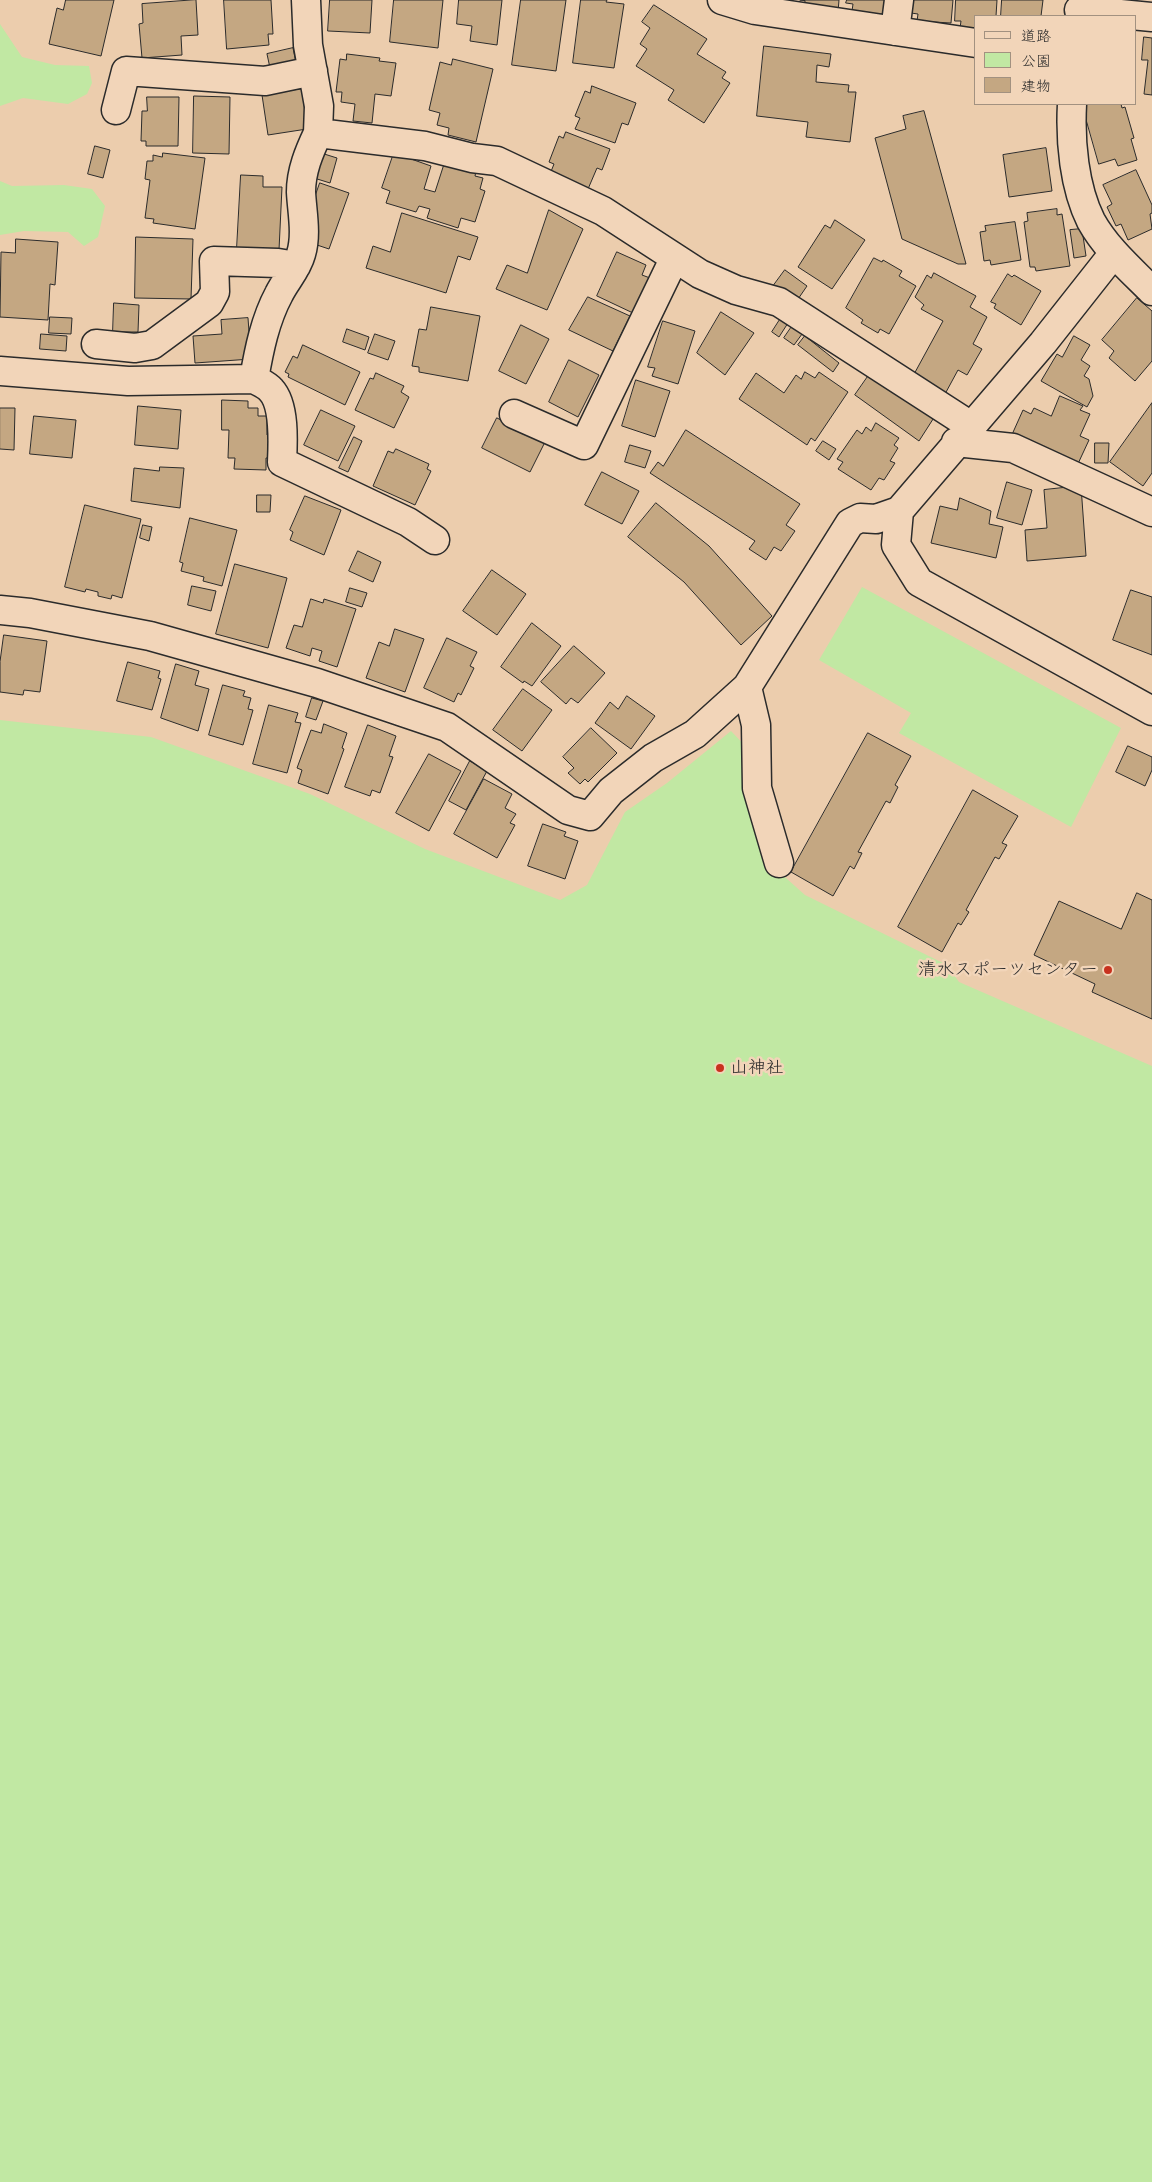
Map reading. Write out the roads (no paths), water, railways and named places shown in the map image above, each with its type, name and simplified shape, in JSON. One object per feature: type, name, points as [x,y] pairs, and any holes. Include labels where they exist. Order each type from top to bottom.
[{"type":"street","points":[[254,379],[260,344],[278,294],[296,266],[302,252],[304,230],[301,190],[306,158],[318,133],[319,106],[308,45],[306,0]]},
{"type":"street","points":[[722,0],[755,10],[974,44]]},
{"type":"street","points":[[895,31],[899,0]]},
{"type":"street","points":[[1079,9],[1134,15]]},
{"type":"street","points":[[1137,15],[1152,17]]},
{"type":"street","points":[[116,110],[126,71],[265,81],[312,71]]},
{"type":"street","points":[[1072,105],[1071,128],[1080,188],[1091,221],[1114,253],[1152,291]]},
{"type":"street","points":[[318,133],[425,146],[472,158],[497,161],[603,211],[640,234],[674,259],[700,274],[736,290],[779,302],[964,434],[1013,448],[1152,512]]},
{"type":"street","points":[[0,610],[150,636],[318,683],[447,727],[568,810],[590,816],[611,791],[653,758],[695,734],[747,687],[850,524],[860,518],[876,519],[899,511],[1043,343],[1114,253]]},
{"type":"street","points":[[514,414],[584,444],[674,259]]},
{"type":"street","points":[[96,344],[135,348],[152,345],[209,303],[215,292],[214,261],[278,263],[296,266]]},
{"type":"street","points":[[0,371],[128,382],[254,379],[271,390],[278,402],[283,433],[282,462],[408,522],[435,540]]},
{"type":"street","points":[[899,511],[896,545],[919,582],[1152,711]]},
{"type":"street","points":[[747,687],[756,725],[757,788],[779,863]]},
{"type":"place","name":"清水スポーツセンター","points":[[1108,970]]},
{"type":"place","name":"山神社","points":[[720,1068]]}]
